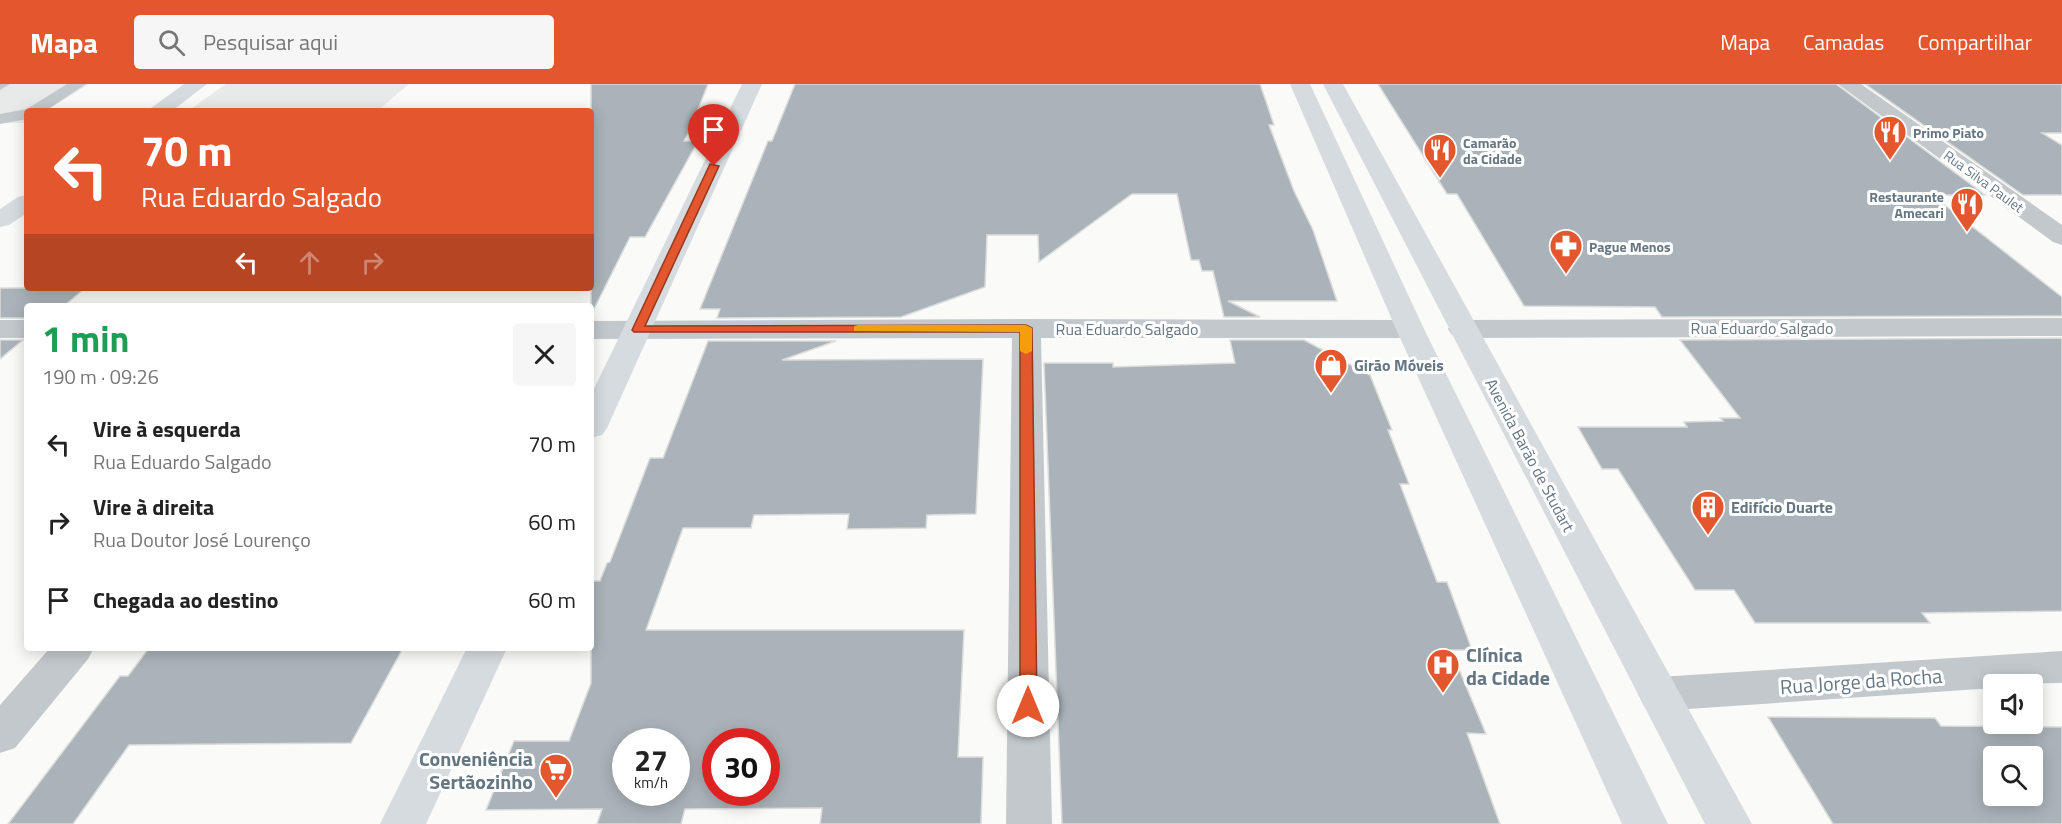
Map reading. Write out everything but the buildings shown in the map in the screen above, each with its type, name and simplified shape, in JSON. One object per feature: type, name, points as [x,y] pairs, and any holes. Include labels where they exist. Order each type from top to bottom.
[{"type":"main road","points":[[162,108],[197,84]]},
{"type":"main road","points":[[594,423],[752,84]]},
{"type":"main road","points":[[1299,84],[1410,329],[1645,824]]},
{"type":"main road","name":"Avenida Barão de Studart","points":[[1333,84],[1462,329],[1729,824]]},
{"type":"main road","points":[[0,220],[24,204]]},
{"type":"main road","points":[[403,824],[486,651]]},
{"type":"street","name":"Rua Silva Paulet","points":[[1848,84],[2062,237]]},
{"type":"street","name":"Rua Eduardo Salgado","points":[[1462,329],[2062,327]]},
{"type":"street","points":[[1026,328],[1029,824]]},
{"type":"street","points":[[0,329],[24,329]]},
{"type":"street","name":"Rua Eduardo Salgado","points":[[594,330],[1410,329]]},
{"type":"street","points":[[0,735],[71,651]]},
{"type":"street","name":"Rua Jorge da Rocha","points":[[1659,694],[2062,667]]},
{"type":"lane","points":[[39,108],[78,84]]},
{"type":"lane","points":[[0,119],[24,115]]},
{"type":"shaded area","points":[[0,84],[89,84],[51,108],[24,108],[24,123],[0,123]]},
{"type":"shaded area","points":[[226,84],[409,84],[381,108],[192,108]]},
{"type":"slow traffic","points":[[858,329],[1026,328],[1026,351]]},
{"type":"place","name":"Primo Piato","points":[[1890,161]]},
{"type":"place","name":"Camarão da Cidade","points":[[1440,179]]},
{"type":"place","name":"Restaurante Amecari","points":[[1967,233]]},
{"type":"place","name":"Pague Menos","points":[[1566,275]]},
{"type":"place","name":"Girão Móveis","points":[[1331,394]]},
{"type":"place","name":"Edifício Duarte","points":[[1708,536]]},
{"type":"place","name":"Clínica da Cidade","points":[[1443,694]]},
{"type":"place","name":"Conveniência Sertãozinho","points":[[556,799]]},
{"type":"route","points":[[714,166],[638,330],[1026,328],[1028,706]]}]
